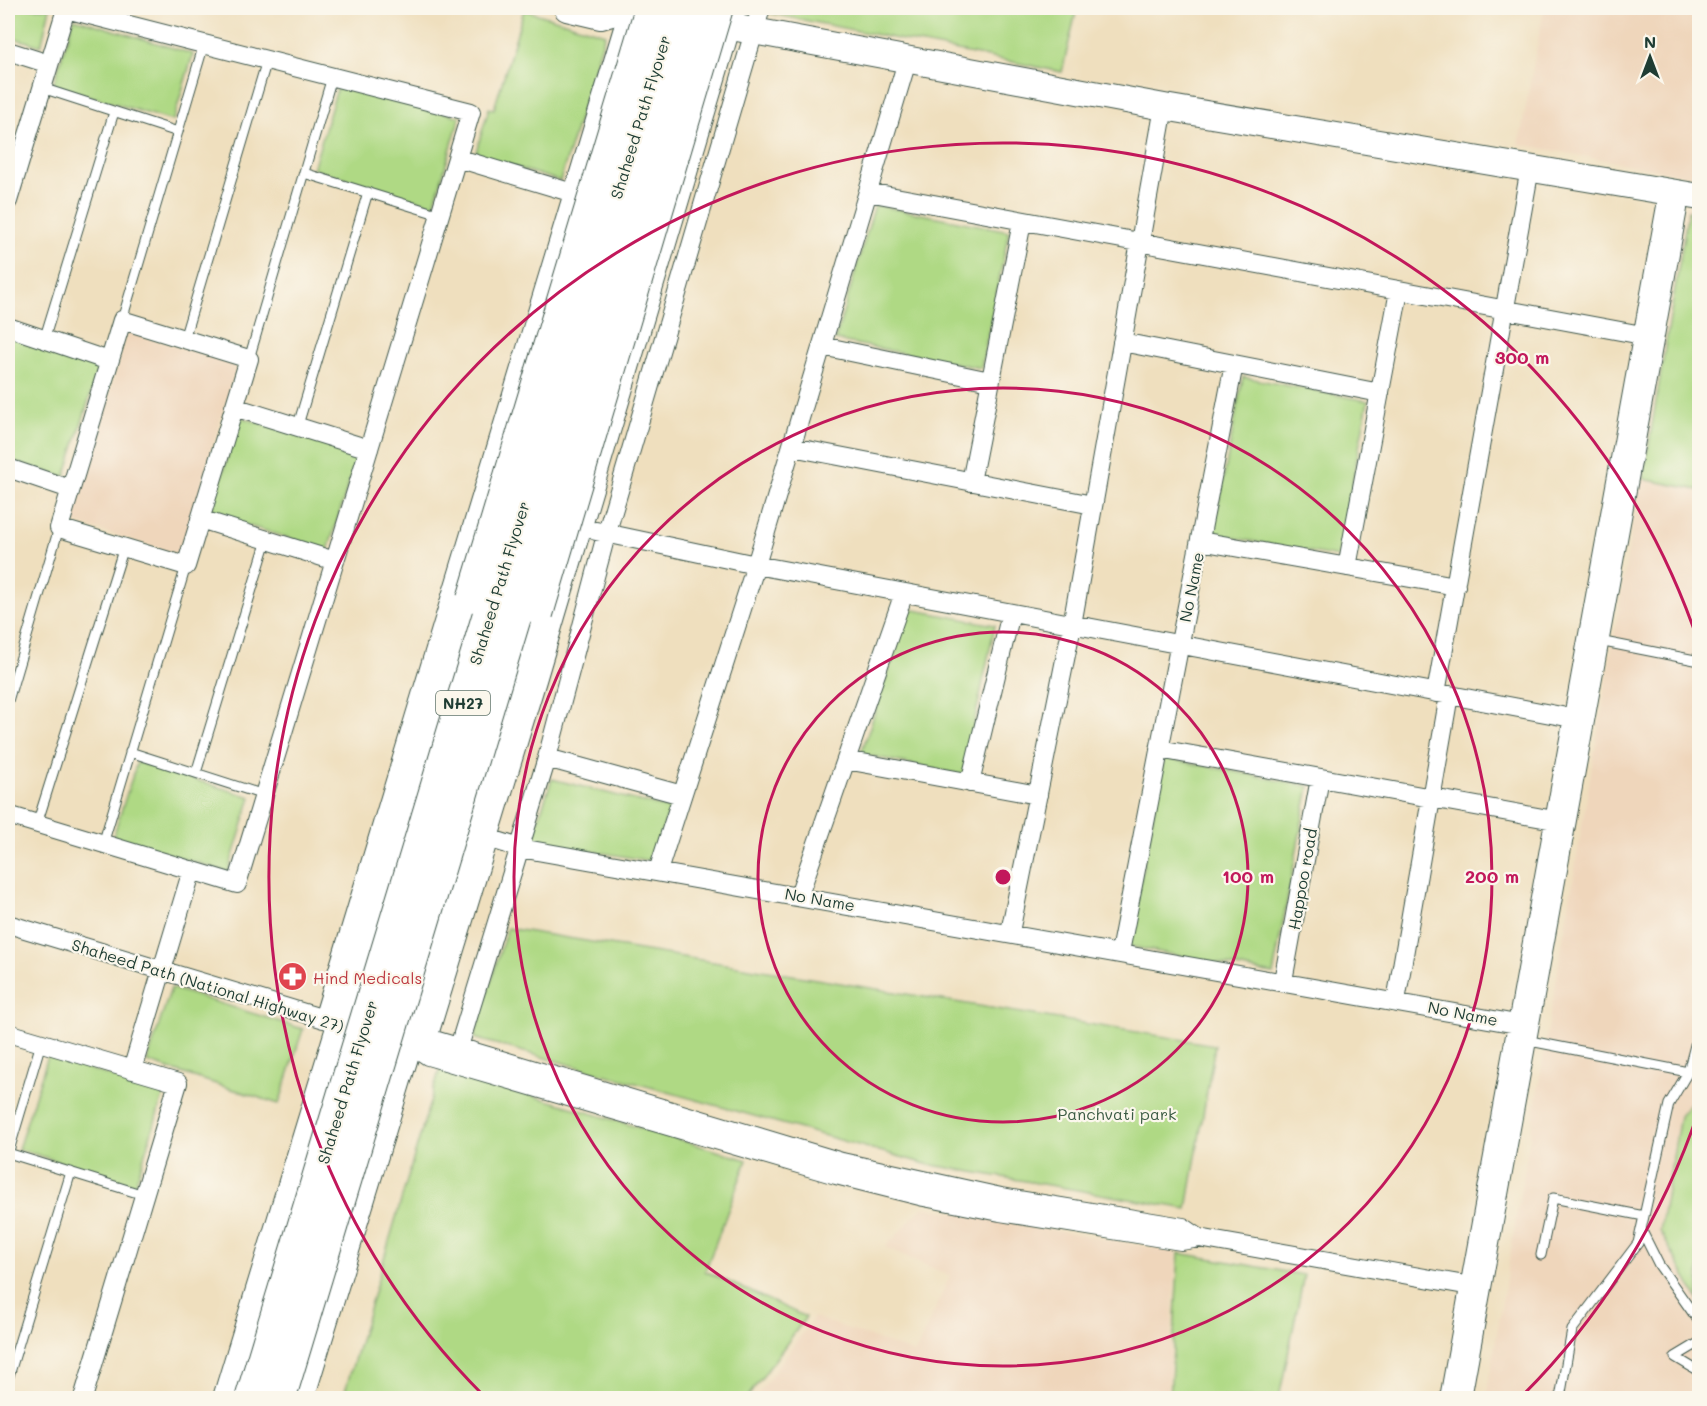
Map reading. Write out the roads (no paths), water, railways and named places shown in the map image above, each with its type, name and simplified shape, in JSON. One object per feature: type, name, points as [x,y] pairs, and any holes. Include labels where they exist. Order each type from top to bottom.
[{"type":"highway","name":"Shaheed Path Flyover","points":[[252,1398],[673,8]]},
{"type":"highway","name":"Shaheed Path Flyover","points":[[279,1398],[698,8]]},
{"type":"street","points":[[567,8],[601,16],[629,8],[741,16],[908,58],[1164,107],[1700,197]]},
{"type":"street","points":[[226,1398],[331,1022],[629,8]]},
{"type":"street","points":[[331,1022],[470,599],[648,8]]},
{"type":"street","points":[[8,201],[66,9],[471,112],[237,884],[8,815]]},
{"type":"street","points":[[301,1398],[418,1040],[488,838],[741,16]]},
{"type":"street","points":[[456,1055],[547,758],[741,16]]},
{"type":"street","points":[[418,1040],[540,614],[741,16]]},
{"type":"street","points":[[8,51],[49,64]]},
{"type":"street","points":[[658,871],[756,565],[908,58]]},
{"type":"street","points":[[1010,932],[1072,625],[1164,107]]},
{"type":"street","points":[[457,158],[573,193]]},
{"type":"street","points":[[1396,1001],[1431,798],[1456,586],[1530,168]]},
{"type":"street","points":[[868,192],[1642,335]]},
{"type":"street","points":[[1560,821],[1572,718],[1593,640],[1642,335],[1666,206],[1674,192]]},
{"type":"street","points":[[1462,1398],[1476,1287],[1560,821],[1593,640],[1678,209],[1674,192]]},
{"type":"street","points":[[971,482],[1022,222]]},
{"type":"street","points":[[1347,567],[1399,291]]},
{"type":"street","points":[[122,320],[249,359],[186,566],[58,528],[122,320]]},
{"type":"street","points":[[8,327],[109,361]]},
{"type":"street","points":[[1122,342],[1380,393]]},
{"type":"street","points":[[822,346],[990,381]]},
{"type":"street","name":"No Name","points":[[1120,952],[1234,364]]},
{"type":"street","points":[[234,407],[298,425],[369,449]]},
{"type":"street","points":[[792,447],[1093,505]]},
{"type":"street","points":[[8,468],[70,489]]},
{"type":"street","points":[[200,519],[335,561]]},
{"type":"street","points":[[584,526],[606,535],[756,565],[1572,718]]},
{"type":"street","points":[[1200,541],[1456,586]]},
{"type":"street","points":[[799,895],[904,593]]},
{"type":"street","points":[[970,783],[1011,613]]},
{"type":"street","points":[[1159,749],[1560,821]]},
{"type":"street","points":[[547,758],[682,795]]},
{"type":"street","points":[[846,760],[1038,795]]},
{"type":"street","name":"Happoo road","points":[[1283,981],[1320,778]]},
{"type":"street","name":"No Name","points":[[488,838],[520,848],[1396,1001],[1522,1032]]},
{"type":"street","points":[[132,1070],[192,870]]},
{"type":"street","name":"Shaheed Path (National Highway 27)","points":[[8,924],[331,1022],[418,1040],[428,1056],[456,1055],[842,1162],[1001,1197],[1184,1227],[1200,1238],[1476,1287]]},
{"type":"street","points":[[8,1033],[178,1083],[83,1398]]},
{"type":"street","points":[[1449,1398],[1476,1287]]},
{"type":"lane","points":[[122,320],[204,44]]},
{"type":"lane","points":[[184,339],[267,60]]},
{"type":"lane","points":[[249,359],[332,76]]},
{"type":"lane","points":[[42,88],[178,132]]},
{"type":"lane","points":[[44,340],[114,112]]},
{"type":"lane","points":[[304,173],[440,215]]},
{"type":"lane","points":[[298,425],[368,192]]},
{"type":"lane","points":[[8,701],[58,528]]},
{"type":"lane","points":[[196,773],[267,540]]},
{"type":"lane","points":[[38,824],[124,547]]},
{"type":"lane","points":[[103,844],[186,566]]},
{"type":"lane","points":[[1593,640],[1700,661]]},
{"type":"lane","points":[[130,752],[264,795]]},
{"type":"lane","points":[[1560,1398],[1572,1330],[1638,1243],[1669,1104],[1688,1072],[1700,1026]]},
{"type":"lane","points":[[1522,1032],[1688,1072]]},
{"type":"lane","points":[[41,1043],[8,1153],[144,1195]]},
{"type":"lane","points":[[8,1378],[71,1172]]},
{"type":"lane","points":[[1541,1254],[1553,1198],[1644,1216]]},
{"type":"lane","points":[[1641,1229],[1659,1265],[1700,1323]]},
{"type":"lane","points":[[1700,1342],[1675,1357],[1700,1372]]},
{"type":"place","name":"Hind Medicals","points":[[292,977]]},
{"type":"park label","name":"Panchvati park","points":[[1117,1113]]}]
